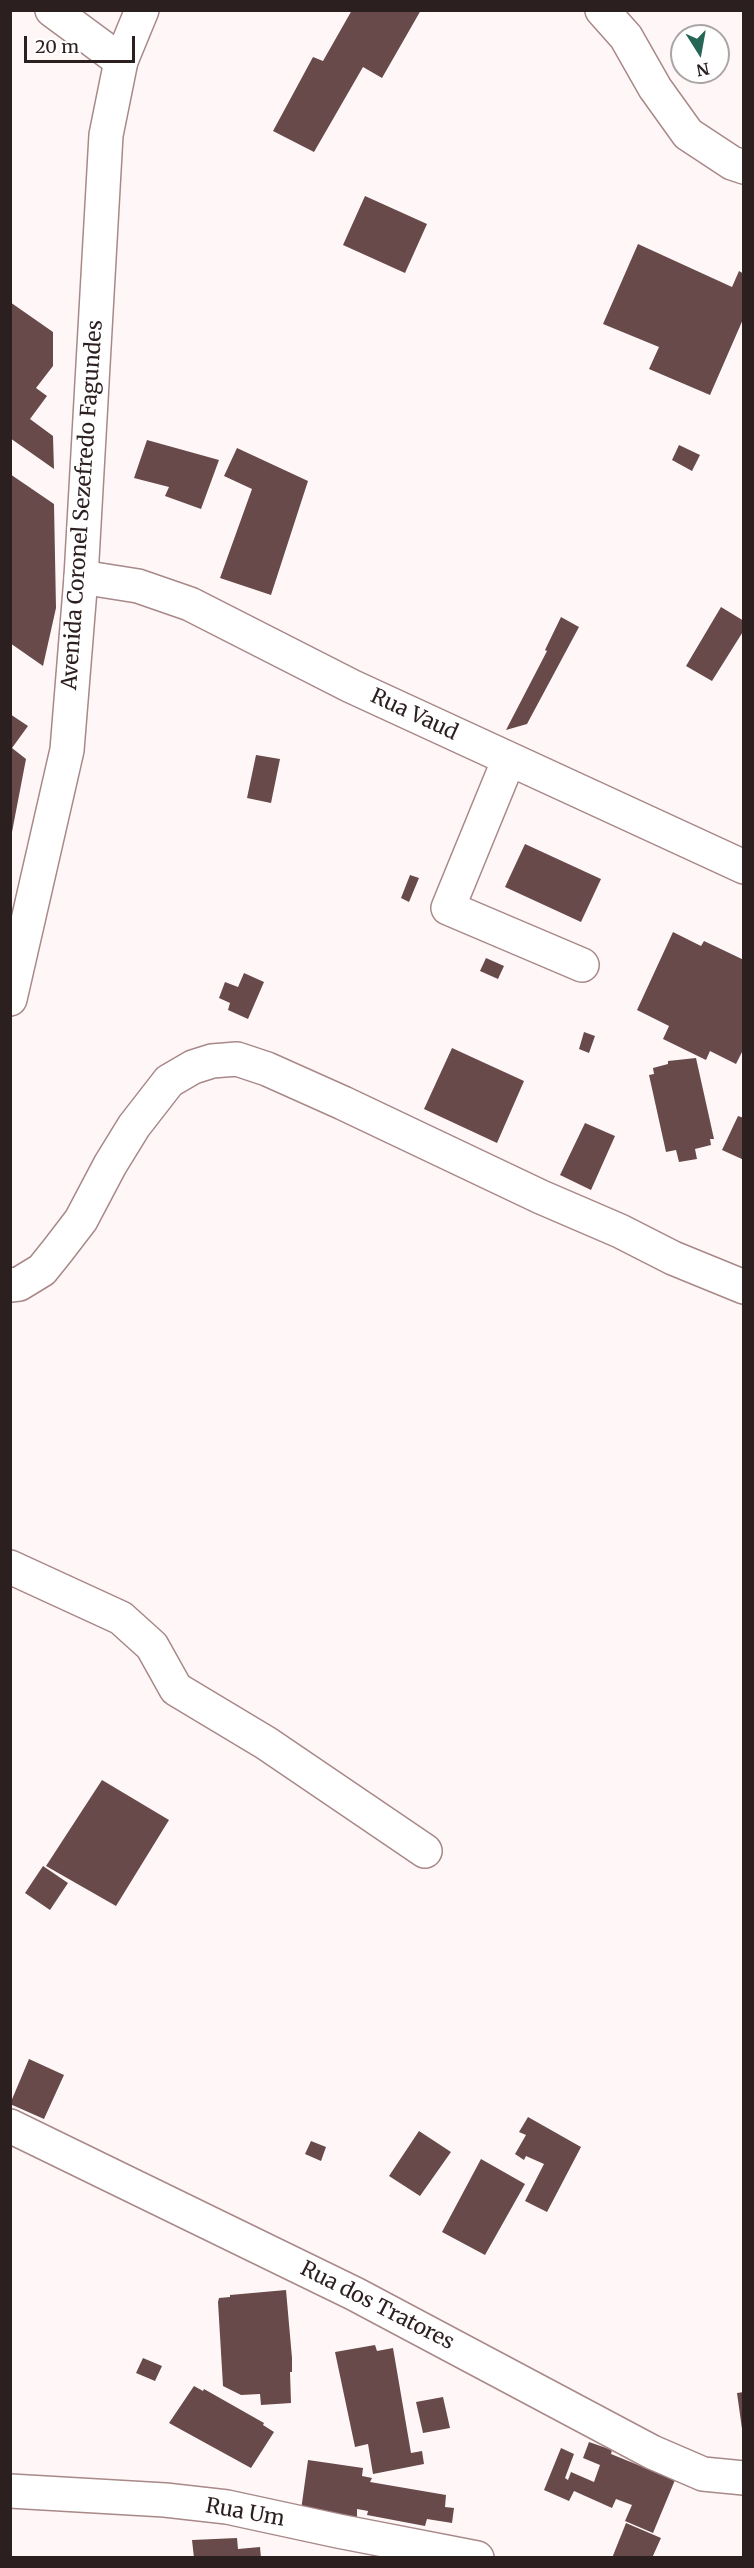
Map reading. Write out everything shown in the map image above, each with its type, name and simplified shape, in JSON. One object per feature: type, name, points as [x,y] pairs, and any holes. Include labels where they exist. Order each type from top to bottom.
[{"type":"street","points":[[52,10],[121,61]]},
{"type":"street","name":"Avenida Coronel Sezefredo Fagundes","points":[[10,999],[15,963],[67,750],[81,577],[106,135],[121,61],[142,10]]},
{"type":"street","points":[[602,10],[626,37],[655,88],[688,135],[732,163],[744,167]]},
{"type":"street","name":"Rua Vaud","points":[[81,577],[138,586],[190,604],[351,686],[744,867]]},
{"type":"street","points":[[510,759],[448,908],[582,965]]},
{"type":"street","points":[[10,1286],[19,1284],[42,1270],[58,1250],[81,1220],[134,1126],[169,1081],[193,1066],[212,1061],[237,1059],[267,1069],[343,1103],[541,1197],[744,1287]]},
{"type":"street","points":[[10,1567],[121,1618],[152,1646],[176,1689],[266,1743],[425,1851]]},
{"type":"street","name":"Rua dos Tratores","points":[[10,2126],[355,2294],[652,2452],[703,2474],[744,2478]]},
{"type":"street","name":"Rua Um","points":[[10,2491],[165,2500],[227,2507],[477,2558]]},
{"type":"building","points":[[352,10],[421,10],[382,78],[363,67],[314,152],[273,131],[313,57],[323,61]]},
{"type":"building","points":[[365,196],[427,224],[405,273],[343,245]]},
{"type":"building","points":[[638,244],[732,287],[739,271],[744,274],[744,317],[710,395],[649,369],[659,347],[603,324]]},
{"type":"building","points":[[10,302],[53,332],[53,366],[36,388],[47,396],[30,419],[53,436],[54,469],[10,438]]},
{"type":"building","points":[[147,440],[219,460],[201,509],[165,496],[169,487],[134,478]]},
{"type":"building","points":[[679,445],[700,455],[692,471],[672,460]]},
{"type":"building","points":[[237,448],[308,481],[271,595],[220,578],[252,489],[224,476]]},
{"type":"building","points":[[10,474],[54,504],[56,608],[43,666],[10,643]]},
{"type":"building","points":[[721,607],[744,621],[744,630],[712,681],[686,666]]},
{"type":"building","points":[[561,617],[579,627],[527,724],[506,730],[547,651],[545,650]]},
{"type":"building","points":[[10,714],[28,726],[12,748],[26,759],[12,832]]},
{"type":"building","points":[[256,755],[280,759],[271,803],[247,798]]},
{"type":"building","points":[[525,844],[601,879],[581,922],[505,887]]},
{"type":"building","points":[[410,875],[419,878],[409,902],[401,898]]},
{"type":"building","points":[[673,932],[701,946],[704,941],[744,960],[744,1048],[736,1064],[710,1051],[706,1060],[663,1039],[669,1026],[637,1010]]},
{"type":"building","points":[[486,958],[504,966],[498,979],[480,971]]},
{"type":"building","points":[[244,973],[264,982],[248,1019],[228,1010],[230,1003],[219,998],[225,982],[238,987]]},
{"type":"building","points":[[584,1032],[595,1036],[589,1053],[579,1049]]},
{"type":"building","points":[[452,1048],[524,1081],[497,1143],[424,1109]]},
{"type":"building","points":[[696,1058],[714,1139],[710,1139],[711,1145],[695,1149],[697,1159],[679,1162],[676,1150],[666,1152],[649,1075],[654,1074],[653,1068],[668,1064],[668,1061]]},
{"type":"building","points":[[738,1116],[744,1118],[744,1160],[722,1150]]},
{"type":"building","points":[[585,1123],[615,1136],[591,1190],[560,1175]]},
{"type":"building","points":[[102,1780],[169,1820],[116,1906],[46,1866]]},
{"type":"building","points":[[43,1866],[68,1883],[50,1910],[25,1893]]},
{"type":"building","points":[[29,2059],[64,2075],[44,2119],[10,2104]]},
{"type":"building","points":[[528,2117],[581,2147],[547,2212],[525,2201],[544,2164],[526,2156],[524,2160],[515,2154],[526,2135],[519,2132]]},
{"type":"building","points":[[419,2131],[451,2152],[420,2196],[389,2176]]},
{"type":"building","points":[[311,2141],[326,2147],[321,2161],[305,2154]]},
{"type":"building","points":[[481,2159],[525,2184],[485,2255],[442,2232]]},
{"type":"building","points":[[286,2290],[292,2358],[291,2403],[261,2405],[260,2394],[241,2395],[223,2386],[218,2302],[219,2298],[230,2297],[230,2295]]},
{"type":"building","points":[[375,2345],[377,2351],[393,2348],[411,2453],[422,2451],[424,2464],[373,2474],[368,2444],[355,2447],[335,2352]]},
{"type":"building","points":[[143,2358],[162,2366],[155,2381],[136,2373]]},
{"type":"building","points":[[194,2386],[203,2391],[204,2389],[264,2423],[263,2425],[274,2432],[251,2468],[169,2423]]},
{"type":"building","points":[[744,2392],[744,2429],[742,2429],[737,2393]]},
{"type":"building","points":[[443,2397],[450,2428],[423,2433],[416,2402]]},
{"type":"building","points":[[589,2442],[612,2450],[611,2454],[675,2480],[653,2533],[625,2521],[632,2505],[616,2499],[612,2508],[574,2491],[569,2501],[544,2490],[561,2448],[574,2454],[565,2478],[568,2480],[571,2472],[594,2482],[600,2465],[583,2458]]},
{"type":"building","points":[[308,2460],[363,2468],[362,2476],[372,2478],[370,2482],[446,2495],[445,2507],[454,2508],[452,2523],[427,2519],[425,2526],[367,2515],[368,2511],[357,2509],[357,2518],[301,2510]]},
{"type":"building","points":[[626,2523],[661,2538],[652,2558],[612,2558]]},
{"type":"building","points":[[237,2538],[238,2549],[260,2547],[261,2558],[194,2558],[192,2540]]}]
